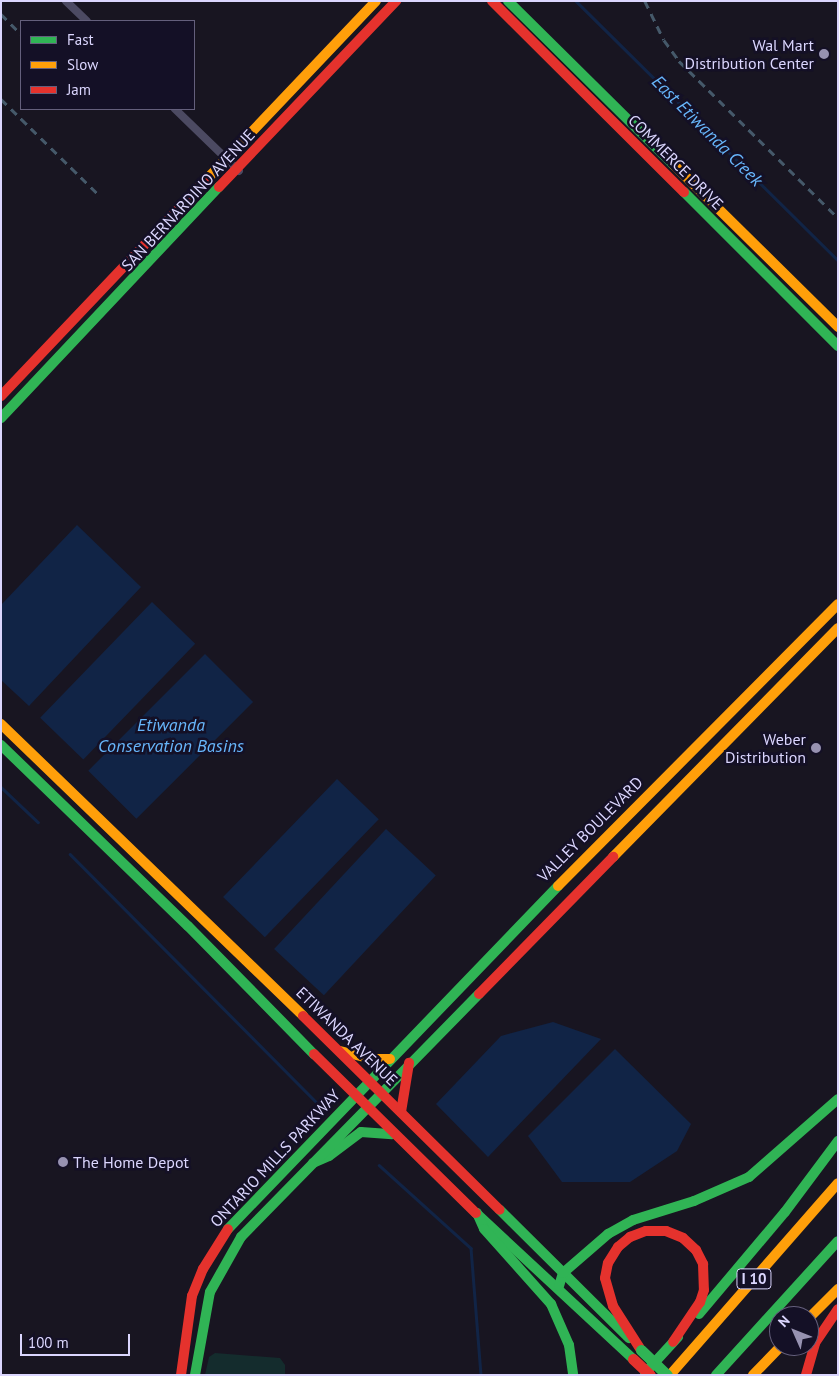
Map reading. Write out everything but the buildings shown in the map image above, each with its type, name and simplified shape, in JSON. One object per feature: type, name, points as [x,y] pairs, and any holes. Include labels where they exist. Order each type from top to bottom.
[{"type":"main road","name":"SAN BERNARDINO AVENUE","points":[[1,396],[228,161],[376,1]]},
{"type":"main road","name":"SAN BERNARDINO AVENUE","points":[[1,418],[239,171],[396,1]]},
{"type":"main road","name":"COMMERCE DRIVE","points":[[492,1],[838,346]]},
{"type":"main road","name":"COMMERCE DRIVE","points":[[508,1],[837,326]]},
{"type":"main road","points":[[774,282],[784,283],[818,317],[837,326]]},
{"type":"main road","name":"VALLEY BOULEVARD","points":[[370,1081],[838,604]]},
{"type":"main road","name":"VALLEY BOULEVARD","points":[[381,1092],[838,628]]},
{"type":"main road","name":"ETIWANDA AVENUE","points":[[1,724],[370,1081],[563,1273],[637,1355],[650,1375]]},
{"type":"main road","name":"ETIWANDA AVENUE","points":[[1,745],[356,1096],[392,1134],[637,1355],[668,1375]]},
{"type":"main road","points":[[338,1050],[373,1059],[390,1059]]},
{"type":"main road","points":[[401,1112],[409,1063]]},
{"type":"main road","name":"ONTARIO MILLS PARKWAY","points":[[181,1375],[189,1312],[203,1269],[222,1237],[283,1169],[370,1081]]},
{"type":"main road","name":"ONTARIO MILLS PARKWAY","points":[[195,1375],[206,1308],[214,1282],[228,1255],[254,1222],[381,1092]]},
{"type":"main road","points":[[559,1286],[563,1273],[620,1226],[663,1208],[694,1200],[748,1177],[838,1099]]},
{"type":"main road","points":[[313,1163],[329,1156],[361,1132],[392,1134]]},
{"type":"main road","points":[[643,1375],[764,1237],[838,1141]]},
{"type":"main road","points":[[254,1222],[252,1211],[281,1180],[283,1169]]},
{"type":"main road","name":"I 10","points":[[668,1375],[838,1183]]},
{"type":"main road","points":[[478,1213],[484,1229],[534,1282],[557,1315],[569,1345],[573,1375]]},
{"type":"main road","points":[[637,1355],[613,1306],[605,1278],[608,1263],[618,1246],[630,1237],[646,1231],[666,1231],[683,1238],[696,1250],[703,1264],[704,1290],[700,1302],[673,1342]]},
{"type":"main road","name":"I 10","points":[[716,1375],[838,1241]]},
{"type":"main road","points":[[819,1308],[838,1289]]},
{"type":"main road","points":[[806,1375],[815,1343],[838,1309]]},
{"type":"main road","points":[[753,1375],[771,1356]]},
{"type":"street","points":[[66,1],[86,20]]},
{"type":"street","points":[[177,110],[239,171]]},
{"type":"green space","points":[[215,1353],[280,1358],[285,1365],[285,1375],[205,1375],[209,1357]]},
{"type":"water","points":[[77,525],[141,587],[29,706],[1,680],[1,605]]},
{"type":"water","name":"Etiwanda Conservation Basins","points":[[152,602],[195,644],[83,759],[40,718]]},
{"type":"water","name":"Etiwanda Conservation Basins","points":[[205,654],[253,702],[136,819],[88,771]]},
{"type":"water","points":[[337,779],[379,819],[265,937],[223,897]]},
{"type":"water","points":[[386,829],[436,875],[324,995],[274,949]]},
{"type":"water","points":[[553,1022],[601,1039],[488,1157],[436,1104],[501,1036]]},
{"type":"water","points":[[615,1049],[691,1124],[677,1151],[630,1182],[562,1182],[528,1136]]},
{"type":"waterway","name":"East Etiwanda Creek","points":[[576,1],[838,260]]},
{"type":"waterway","points":[[1,787],[38,822]]},
{"type":"waterway","points":[[70,854],[319,1105]]},
{"type":"waterway","points":[[379,1165],[471,1248],[481,1375]]},
{"type":"railway","points":[[645,1],[664,40],[679,61],[838,218]]},
{"type":"railway","points":[[1,14],[20,33]]},
{"type":"railway","points":[[1,99],[99,195]]},
{"type":"traffic: fast","points":[[508,1],[674,165]]},
{"type":"traffic: fast","points":[[1,418],[219,187]]},
{"type":"traffic: fast","points":[[684,192],[838,346]]},
{"type":"traffic: fast","points":[[1,745],[188,926],[314,1054]]},
{"type":"traffic: fast","points":[[228,1229],[558,886]]},
{"type":"traffic: fast","points":[[195,1375],[210,1292],[241,1237],[479,994]]},
{"type":"traffic: fast","points":[[559,1286],[563,1273],[608,1234],[633,1220],[694,1201],[749,1177],[838,1099]]},
{"type":"traffic: fast","points":[[313,1163],[329,1156],[361,1132],[392,1134]]},
{"type":"traffic: fast","points":[[699,1314],[785,1212],[838,1141]]},
{"type":"traffic: fast","points":[[500,1210],[629,1338]]},
{"type":"traffic: fast","points":[[476,1213],[633,1359]]},
{"type":"traffic: fast","points":[[477,1213],[484,1229],[551,1304],[569,1345],[573,1375]]},
{"type":"traffic: fast","points":[[716,1375],[838,1241]]},
{"type":"traffic: fast","points":[[645,1373],[678,1337]]},
{"type":"traffic: fast","points":[[641,1350],[667,1375]]},
{"type":"traffic: slow","points":[[208,178],[376,1]]},
{"type":"traffic: slow","points":[[674,165],[838,327]]},
{"type":"traffic: slow","points":[[558,886],[838,604]]},
{"type":"traffic: slow","points":[[613,857],[838,628]]},
{"type":"traffic: slow","points":[[1,724],[303,1016]]},
{"type":"traffic: slow","points":[[340,1051],[373,1059],[390,1059]]},
{"type":"traffic: slow","points":[[670,1375],[838,1183]]},
{"type":"traffic: slow","points":[[819,1308],[838,1289]]},
{"type":"traffic: slow","points":[[753,1375],[771,1356]]},
{"type":"traffic: jam","points":[[219,187],[396,1]]},
{"type":"traffic: jam","points":[[492,1],[684,192]]},
{"type":"traffic: jam","points":[[1,396],[208,178]]},
{"type":"traffic: jam","points":[[479,994],[613,857]]},
{"type":"traffic: jam","points":[[303,1016],[500,1210]]},
{"type":"traffic: jam","points":[[314,1054],[476,1213]]},
{"type":"traffic: jam","points":[[401,1112],[409,1063]]},
{"type":"traffic: jam","points":[[181,1375],[192,1296],[203,1269],[228,1229]]},
{"type":"traffic: jam","points":[[641,1350],[613,1306],[605,1278],[608,1263],[618,1247],[630,1237],[646,1231],[666,1231],[683,1238],[696,1250],[703,1264],[704,1290],[700,1302],[673,1342]]},
{"type":"traffic: jam","points":[[806,1375],[815,1343],[838,1309]]},
{"type":"traffic: jam","points":[[633,1359],[650,1375]]},
{"type":"place","name":"Wal Mart Distribution Center","points":[[824,54]]},
{"type":"place","name":"Weber Distribution","points":[[816,748]]},
{"type":"place","name":"The Home Depot","points":[[63,1162]]}]
